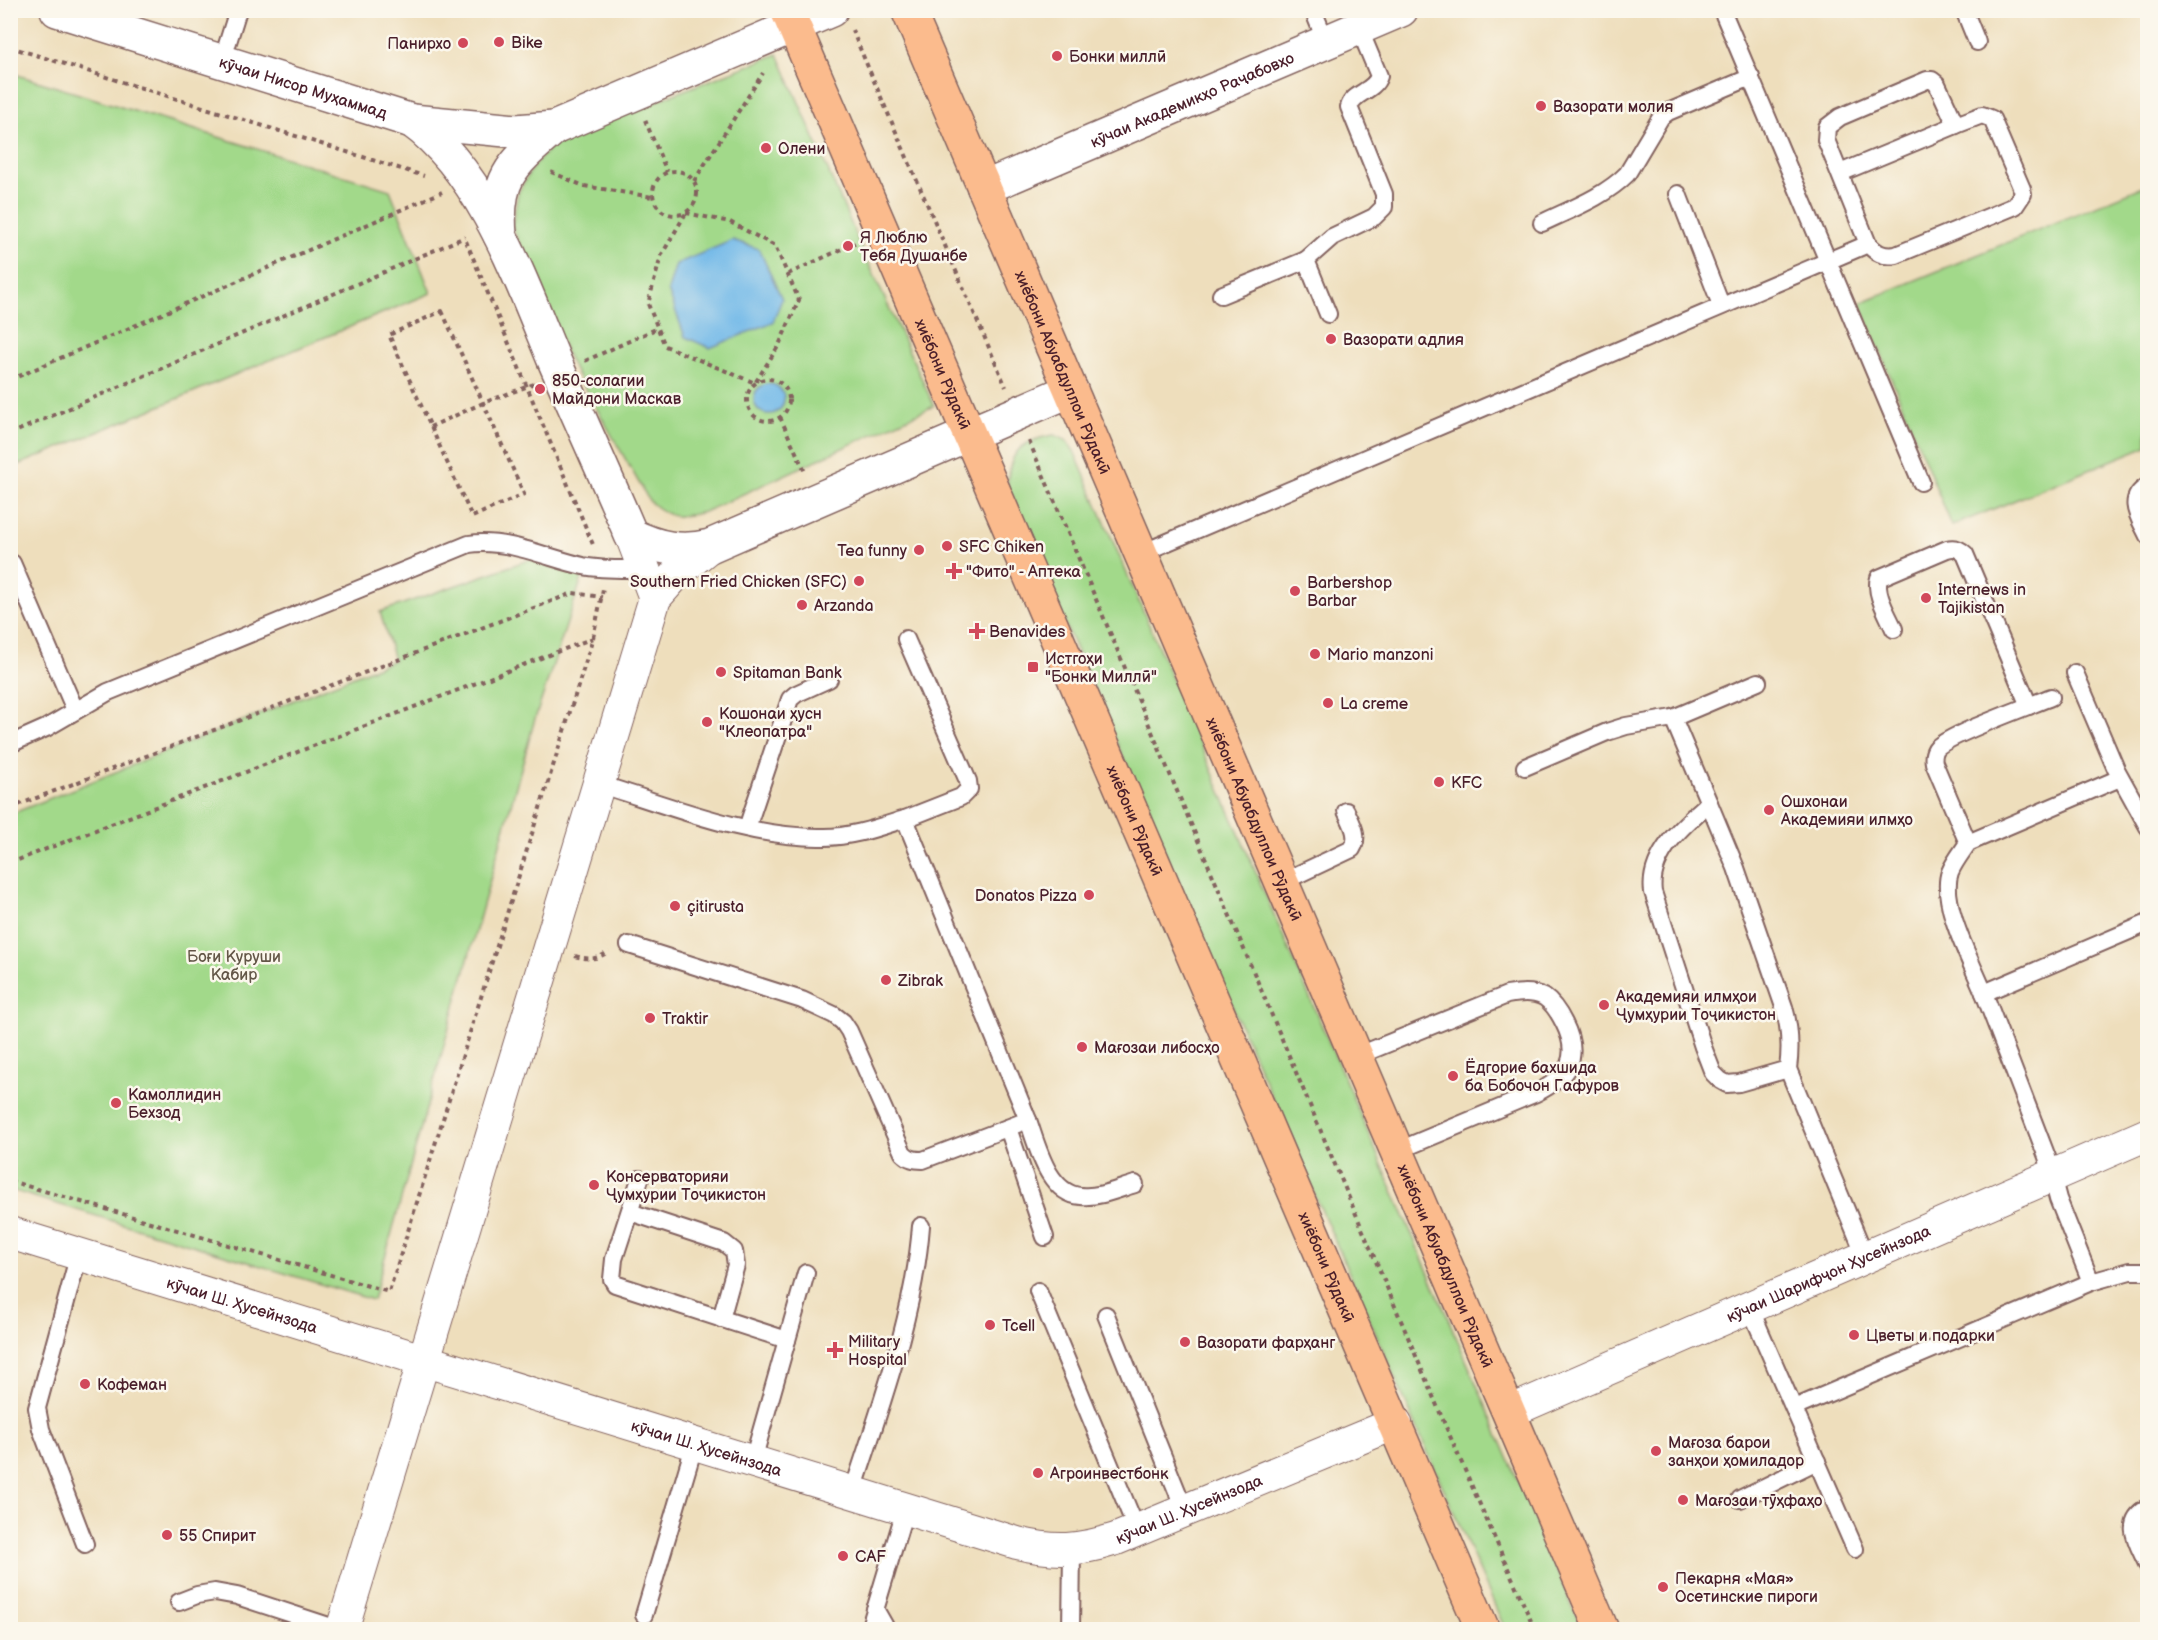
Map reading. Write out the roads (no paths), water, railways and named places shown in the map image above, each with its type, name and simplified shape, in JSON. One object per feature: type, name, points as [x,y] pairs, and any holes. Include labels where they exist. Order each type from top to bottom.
[{"type":"highway","name":"хиёбони Абуабдуллои Рӯдакӣ","points":[[908,10],[1602,1629]]},
{"type":"highway","name":"хиёбони Рӯдакӣ","points":[[790,18],[1483,1629]]},
{"type":"street","name":"кӯчаи Нисор Муҳаммад","points":[[57,10],[412,121],[516,131],[554,128]]},
{"type":"street","name":"кӯчаи Академикҳо Раҷабовҳо","points":[[984,188],[1401,10]]},
{"type":"street","name":"кӯчаи Нисор Муҳаммад","points":[[501,235],[499,199],[506,178],[520,159],[554,128],[634,93],[790,18],[839,16]]},
{"type":"street","points":[[412,121],[429,133],[448,153],[501,235],[631,535],[655,598]]},
{"type":"street","points":[[631,535],[647,543],[672,550],[695,550],[710,546],[1071,390]]},
{"type":"street","points":[[341,1629],[655,598],[678,572],[710,546]]},
{"type":"street","name":"кӯчаи Шарифҷон Ҳусейнзода","points":[[1509,1412],[2148,1134]]},
{"type":"street","name":"кӯчаи Ш. Ҳусейнзода","points":[[10,1233],[1017,1543],[1048,1550],[1072,1550],[1101,1544],[1396,1423]]},
{"type":"lane","points":[[222,61],[238,10]]},
{"type":"lane","points":[[1313,10],[1326,42]]},
{"type":"lane","points":[[1722,10],[1921,482]]},
{"type":"lane","points":[[1964,10],[1977,42]]},
{"type":"lane","points":[[1221,295],[1306,260],[1332,237],[1374,218],[1384,207],[1384,194],[1349,107],[1354,98],[1373,86],[1379,76],[1359,28]]},
{"type":"lane","points":[[1542,223],[1594,198],[1620,182],[1660,117],[1751,77]]},
{"type":"lane","points":[[1840,173],[1982,115],[1992,119],[2022,189],[2023,194],[2015,206],[1896,255],[1888,256],[1877,253],[1868,244],[1826,140],[1827,127],[1840,117],[1920,82],[1932,80],[1937,84],[1956,125]]},
{"type":"lane","points":[[1678,194],[1721,305]]},
{"type":"lane","points":[[1142,552],[1868,244]]},
{"type":"lane","points":[[1306,260],[1328,314]]},
{"type":"lane","points":[[2148,486],[2136,494],[2134,500],[2148,536]]},
{"type":"lane","points":[[10,744],[46,728],[108,692],[468,544],[499,545],[603,569],[644,569]]},
{"type":"lane","points":[[1893,629],[1879,591],[1877,583],[1879,578],[1947,549],[1953,547],[1961,549],[2029,706]]},
{"type":"lane","points":[[12,563],[75,710]]},
{"type":"lane","points":[[599,784],[747,828],[789,835],[826,837],[862,832],[905,819],[961,797],[969,789],[968,781],[906,639]]},
{"type":"lane","points":[[2075,673],[2120,778],[2148,827]]},
{"type":"lane","points":[[747,828],[790,699],[829,679]]},
{"type":"lane","points":[[1525,766],[1617,729],[1673,718],[1758,682]]},
{"type":"lane","points":[[1968,843],[1934,763],[1933,756],[1936,749],[1943,743],[2052,697]]},
{"type":"lane","points":[[1673,718],[1736,868],[1784,1007],[1790,1038],[1788,1069],[1866,1258]]},
{"type":"lane","points":[[2091,1282],[2062,1209],[2039,1136],[1951,912],[1948,896],[1950,872],[1968,843],[2120,778]]},
{"type":"lane","points":[[1709,803],[1679,830],[1663,853],[1653,872],[1653,892],[1713,1072],[1727,1084],[1739,1083],[1788,1069]]},
{"type":"lane","points":[[1282,882],[1353,849],[1356,834],[1346,811]]},
{"type":"lane","points":[[905,819],[1049,1172],[1055,1181],[1070,1193],[1079,1196],[1090,1196],[1135,1184]]},
{"type":"lane","points":[[1984,993],[2148,923]]},
{"type":"lane","points":[[630,945],[802,1000],[834,1015],[849,1031],[903,1153],[908,1158],[923,1160],[1028,1120]]},
{"type":"lane","points":[[1357,1056],[1507,995],[1521,993],[1544,998],[1552,1004],[1566,1028],[1571,1041],[1571,1061],[1556,1083],[1397,1151]]},
{"type":"lane","points":[[1008,1128],[1045,1237]]},
{"type":"lane","points":[[640,1179],[614,1259],[612,1279],[615,1284],[787,1340]]},
{"type":"lane","points":[[630,1212],[724,1242],[734,1251],[736,1265],[721,1319]]},
{"type":"lane","points":[[853,1491],[906,1320],[916,1269],[921,1226]]},
{"type":"lane","points":[[79,1254],[37,1408],[41,1429],[85,1544]]},
{"type":"lane","points":[[1794,1408],[2091,1282],[2130,1270],[2148,1272]]},
{"type":"lane","points":[[753,1460],[806,1273]]},
{"type":"lane","points":[[1038,1291],[1137,1530]]},
{"type":"lane","points":[[1750,1308],[1855,1549]]},
{"type":"lane","points":[[1106,1315],[1185,1511]]},
{"type":"lane","points":[[644,1615],[694,1443]]},
{"type":"lane","points":[[1740,1499],[1817,1461]]},
{"type":"lane","points":[[869,1629],[906,1507]]},
{"type":"lane","points":[[2148,1508],[2133,1520],[2133,1527],[2148,1566]]},
{"type":"lane","points":[[1071,1629],[1072,1550]]},
{"type":"lane","points":[[179,1602],[197,1594],[215,1592],[237,1596],[341,1629]]},
{"type":"lane","points":[[875,1609],[888,1629]]},
{"type":"water","points":[[733,240],[759,249],[782,299],[773,322],[710,348],[685,337],[668,290],[676,264]]},
{"type":"water","points":[[769,384],[775,385],[783,393],[783,405],[775,413],[769,414],[763,413],[755,405],[754,399],[755,393],[763,385]]},
{"type":"place","name":"Bike","points":[[499,42]]},
{"type":"place","name":"Панирхо","points":[[463,43]]},
{"type":"place","name":"Бонки миллӣ","points":[[1057,56]]},
{"type":"place","name":"Вазорати молия","points":[[1541,106]]},
{"type":"place","name":"Олени","points":[[766,148]]},
{"type":"place","name":"Я Люблю Тебя Душанбе","points":[[848,246]]},
{"type":"place","name":"Вазорати адлия","points":[[1331,339]]},
{"type":"place","name":"850-солагии Майдони Маскав","points":[[540,389]]},
{"type":"place","name":"SFC Chiken","points":[[947,546]]},
{"type":"place","name":"Tea funny","points":[[919,550]]},
{"type":"place","name":"\"Фито\" - Аптека","points":[[954,571]]},
{"type":"place","name":"Southern Fried Chicken (SFC)","points":[[859,581]]},
{"type":"place","name":"Barbershop Barbar","points":[[1295,591]]},
{"type":"place","name":"Internews in Tajikistan","points":[[1926,598]]},
{"type":"place","name":"Arzanda","points":[[802,605]]},
{"type":"place","name":"Benavides","points":[[977,631]]},
{"type":"place","name":"Mario manzoni","points":[[1315,654]]},
{"type":"place","name":"Истгоҳи \"Бонки Миллӣ\"","points":[[1033,667]]},
{"type":"place","name":"Spitaman Bank","points":[[721,672]]},
{"type":"place","name":"La creme","points":[[1328,703]]},
{"type":"place","name":"Кошонаи ҳусн \"Клеопатра\"","points":[[707,722]]},
{"type":"place","name":"KFC","points":[[1439,782]]},
{"type":"place","name":"Ошхонаи Академияи илмҳо","points":[[1769,810]]},
{"type":"place","name":"Donatos Pizza","points":[[1089,895]]},
{"type":"place","name":"çitirusta","points":[[675,906]]},
{"type":"place","name":"Zibrak","points":[[886,980]]},
{"type":"place","name":"Академияи илмҳои Ҷумҳурии Тоҷикистон","points":[[1604,1005]]},
{"type":"place","name":"Traktir","points":[[650,1018]]},
{"type":"place","name":"Мағозаи либосҳо","points":[[1082,1047]]},
{"type":"place","name":"Ёдгорие бахшида ба Бобочон Гафуров","points":[[1453,1076]]},
{"type":"place","name":"Камоллидин Бехзод","points":[[116,1103]]},
{"type":"place","name":"Консерваторияи Ҷумҳурии Тоҷикистон","points":[[594,1185]]},
{"type":"place","name":"Tcell","points":[[990,1325]]},
{"type":"place","name":"Цветы и подарки","points":[[1854,1335]]},
{"type":"place","name":"Вазорати фарҳанг","points":[[1185,1342]]},
{"type":"place","name":"Military Hospital","points":[[835,1350]]},
{"type":"place","name":"Кофеман","points":[[85,1384]]},
{"type":"place","name":"Мағоза барои занҳои ҳомиладор","points":[[1656,1451]]},
{"type":"place","name":"Агроинвестбонк","points":[[1038,1473]]},
{"type":"place","name":"Мағозаи тӯҳфаҳо","points":[[1683,1500]]},
{"type":"place","name":"55 Спирит","points":[[167,1535]]},
{"type":"place","name":"CAF","points":[[843,1556]]},
{"type":"place","name":"Пекарня «Мая» Осетинские пироги","points":[[1663,1587]]},
{"type":"park label","name":"Боғи Куруши Кабир","points":[[234,965]]}]
